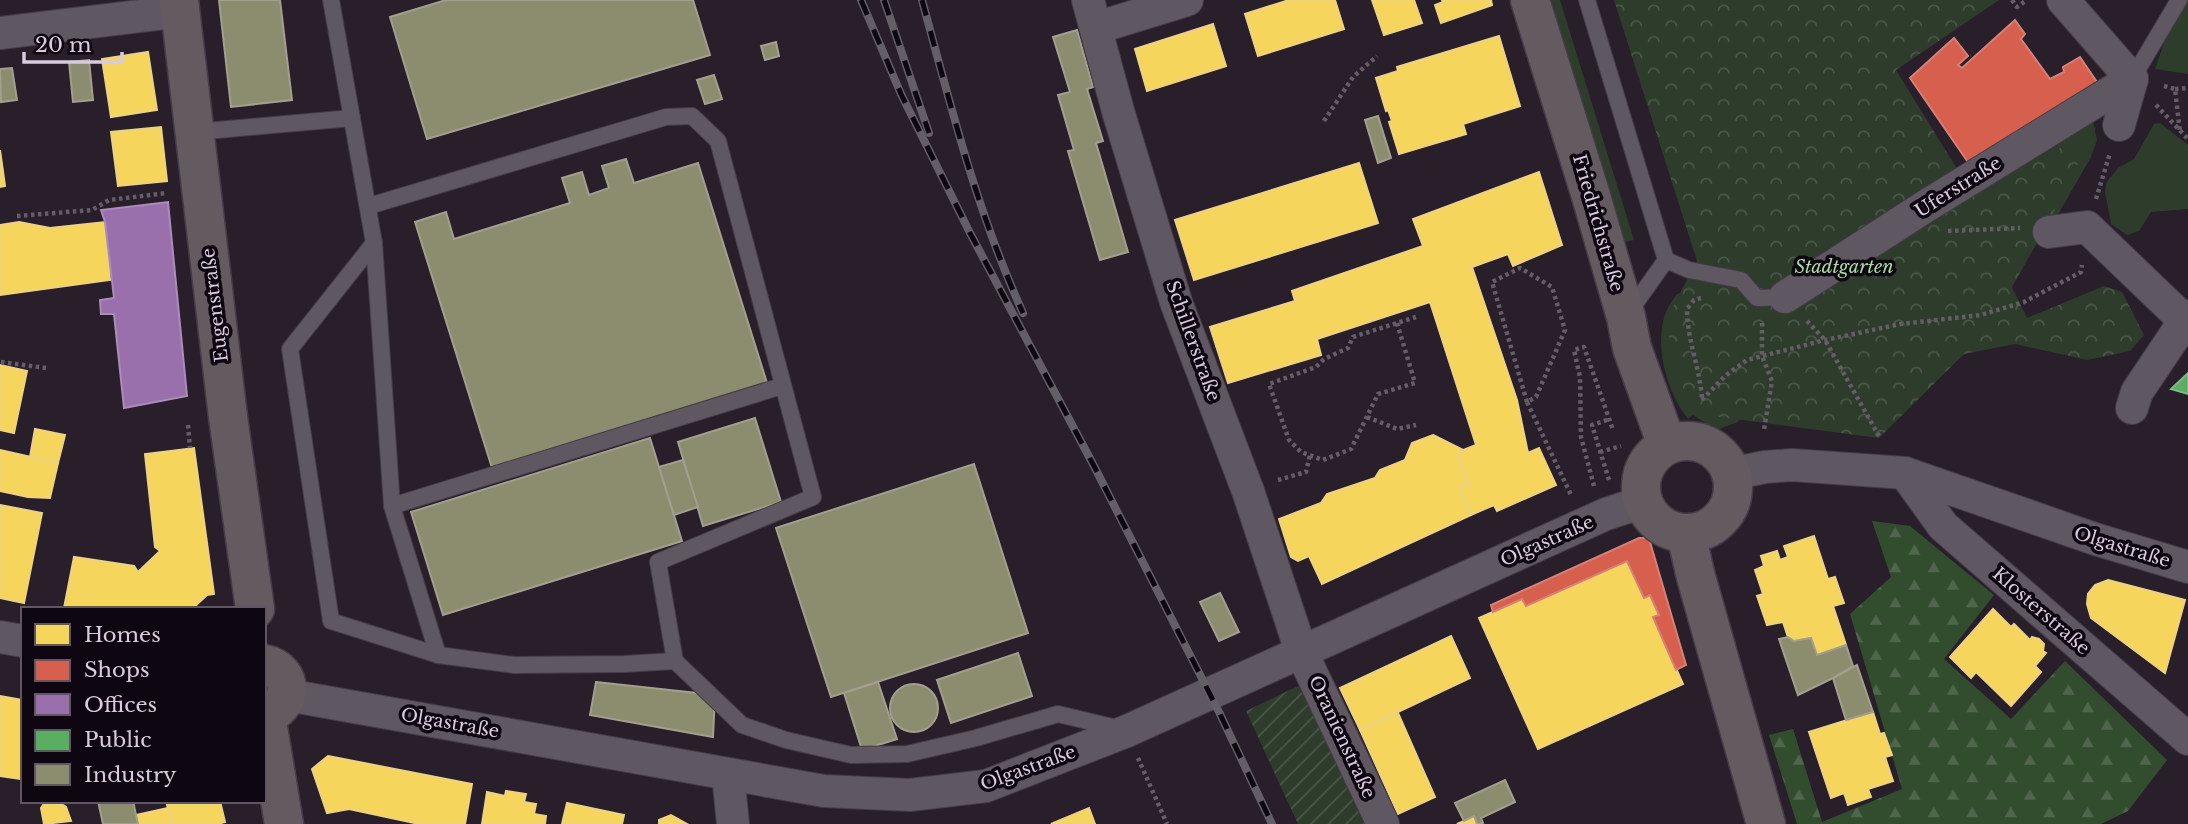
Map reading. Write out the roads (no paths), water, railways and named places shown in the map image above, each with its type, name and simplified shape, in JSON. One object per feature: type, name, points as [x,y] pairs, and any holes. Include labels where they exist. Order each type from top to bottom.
[{"type":"main road","name":"Friedrichstraße","points":[[1531,0],[1626,317],[1632,348],[1667,445]]},
{"type":"main road","name":"Eugenstraße","points":[[180,6],[228,417],[256,607]]},
{"type":"main road","points":[[1682,441],[1698,442],[1712,449],[1724,460],[1731,474],[1733,490],[1729,506],[1721,519],[1708,528],[1686,534],[1663,526],[1651,516],[1643,502],[1641,486],[1644,469],[1653,455],[1667,445],[1682,441]]},
{"type":"main road","points":[[1686,534],[1703,604],[1766,824]]},
{"type":"main road","points":[[266,665],[279,670],[287,686],[272,708],[284,824]]},
{"type":"street","name":"Schillerstraße","points":[[1187,0],[1092,14],[1118,111],[1176,302],[1248,491],[1301,651]]},
{"type":"street","points":[[2063,0],[2132,79],[2119,125]]},
{"type":"street","points":[[0,33],[180,6]]},
{"type":"street","name":"Uferstraße","points":[[1771,298],[2132,79]]},
{"type":"street","points":[[2049,232],[2087,227],[2187,319],[2137,392],[2132,408]]},
{"type":"street","name":"Olgastraße","points":[[1731,474],[1792,465],[1905,473],[2095,539],[2188,568]]},
{"type":"street","name":"Klosterstraße","points":[[1905,473],[1943,526],[2188,739]]},
{"type":"street","name":"Olgastraße","points":[[272,708],[495,731],[824,791],[910,795],[986,786],[1132,743],[1301,651],[1606,514],[1643,502]]},
{"type":"street","points":[[0,637],[21,641]]},
{"type":"street","name":"Oranienstraße","points":[[1301,651],[1383,824]]},
{"type":"street","points":[[728,775],[733,824]]},
{"type":"lane","points":[[331,0],[374,243],[392,506],[438,655]]},
{"type":"lane","points":[[1587,0],[1666,260],[1689,270],[1741,280],[1771,298]]},
{"type":"lane","points":[[2132,79],[2179,0]]},
{"type":"lane","points":[[369,206],[666,117],[692,116],[718,141],[813,497],[658,562],[675,661],[742,725],[786,740],[851,755],[907,754],[976,738],[1058,714],[1132,743]]},
{"type":"lane","points":[[195,132],[352,118]]},
{"type":"lane","points":[[374,243],[290,349],[331,621],[438,655],[514,665],[675,661]]},
{"type":"lane","points":[[1626,317],[1666,260]]},
{"type":"lane","points":[[392,506],[782,386]]},
{"type":"railway","points":[[861,0],[901,94],[970,233],[1094,466],[1220,714],[1272,824]]},
{"type":"railway","points":[[884,0],[929,133]]},
{"type":"railway","points":[[922,0],[978,198],[1023,313]]},
{"type":"park label","name":"Stadtgarten","points":[[1844,267]]}]
